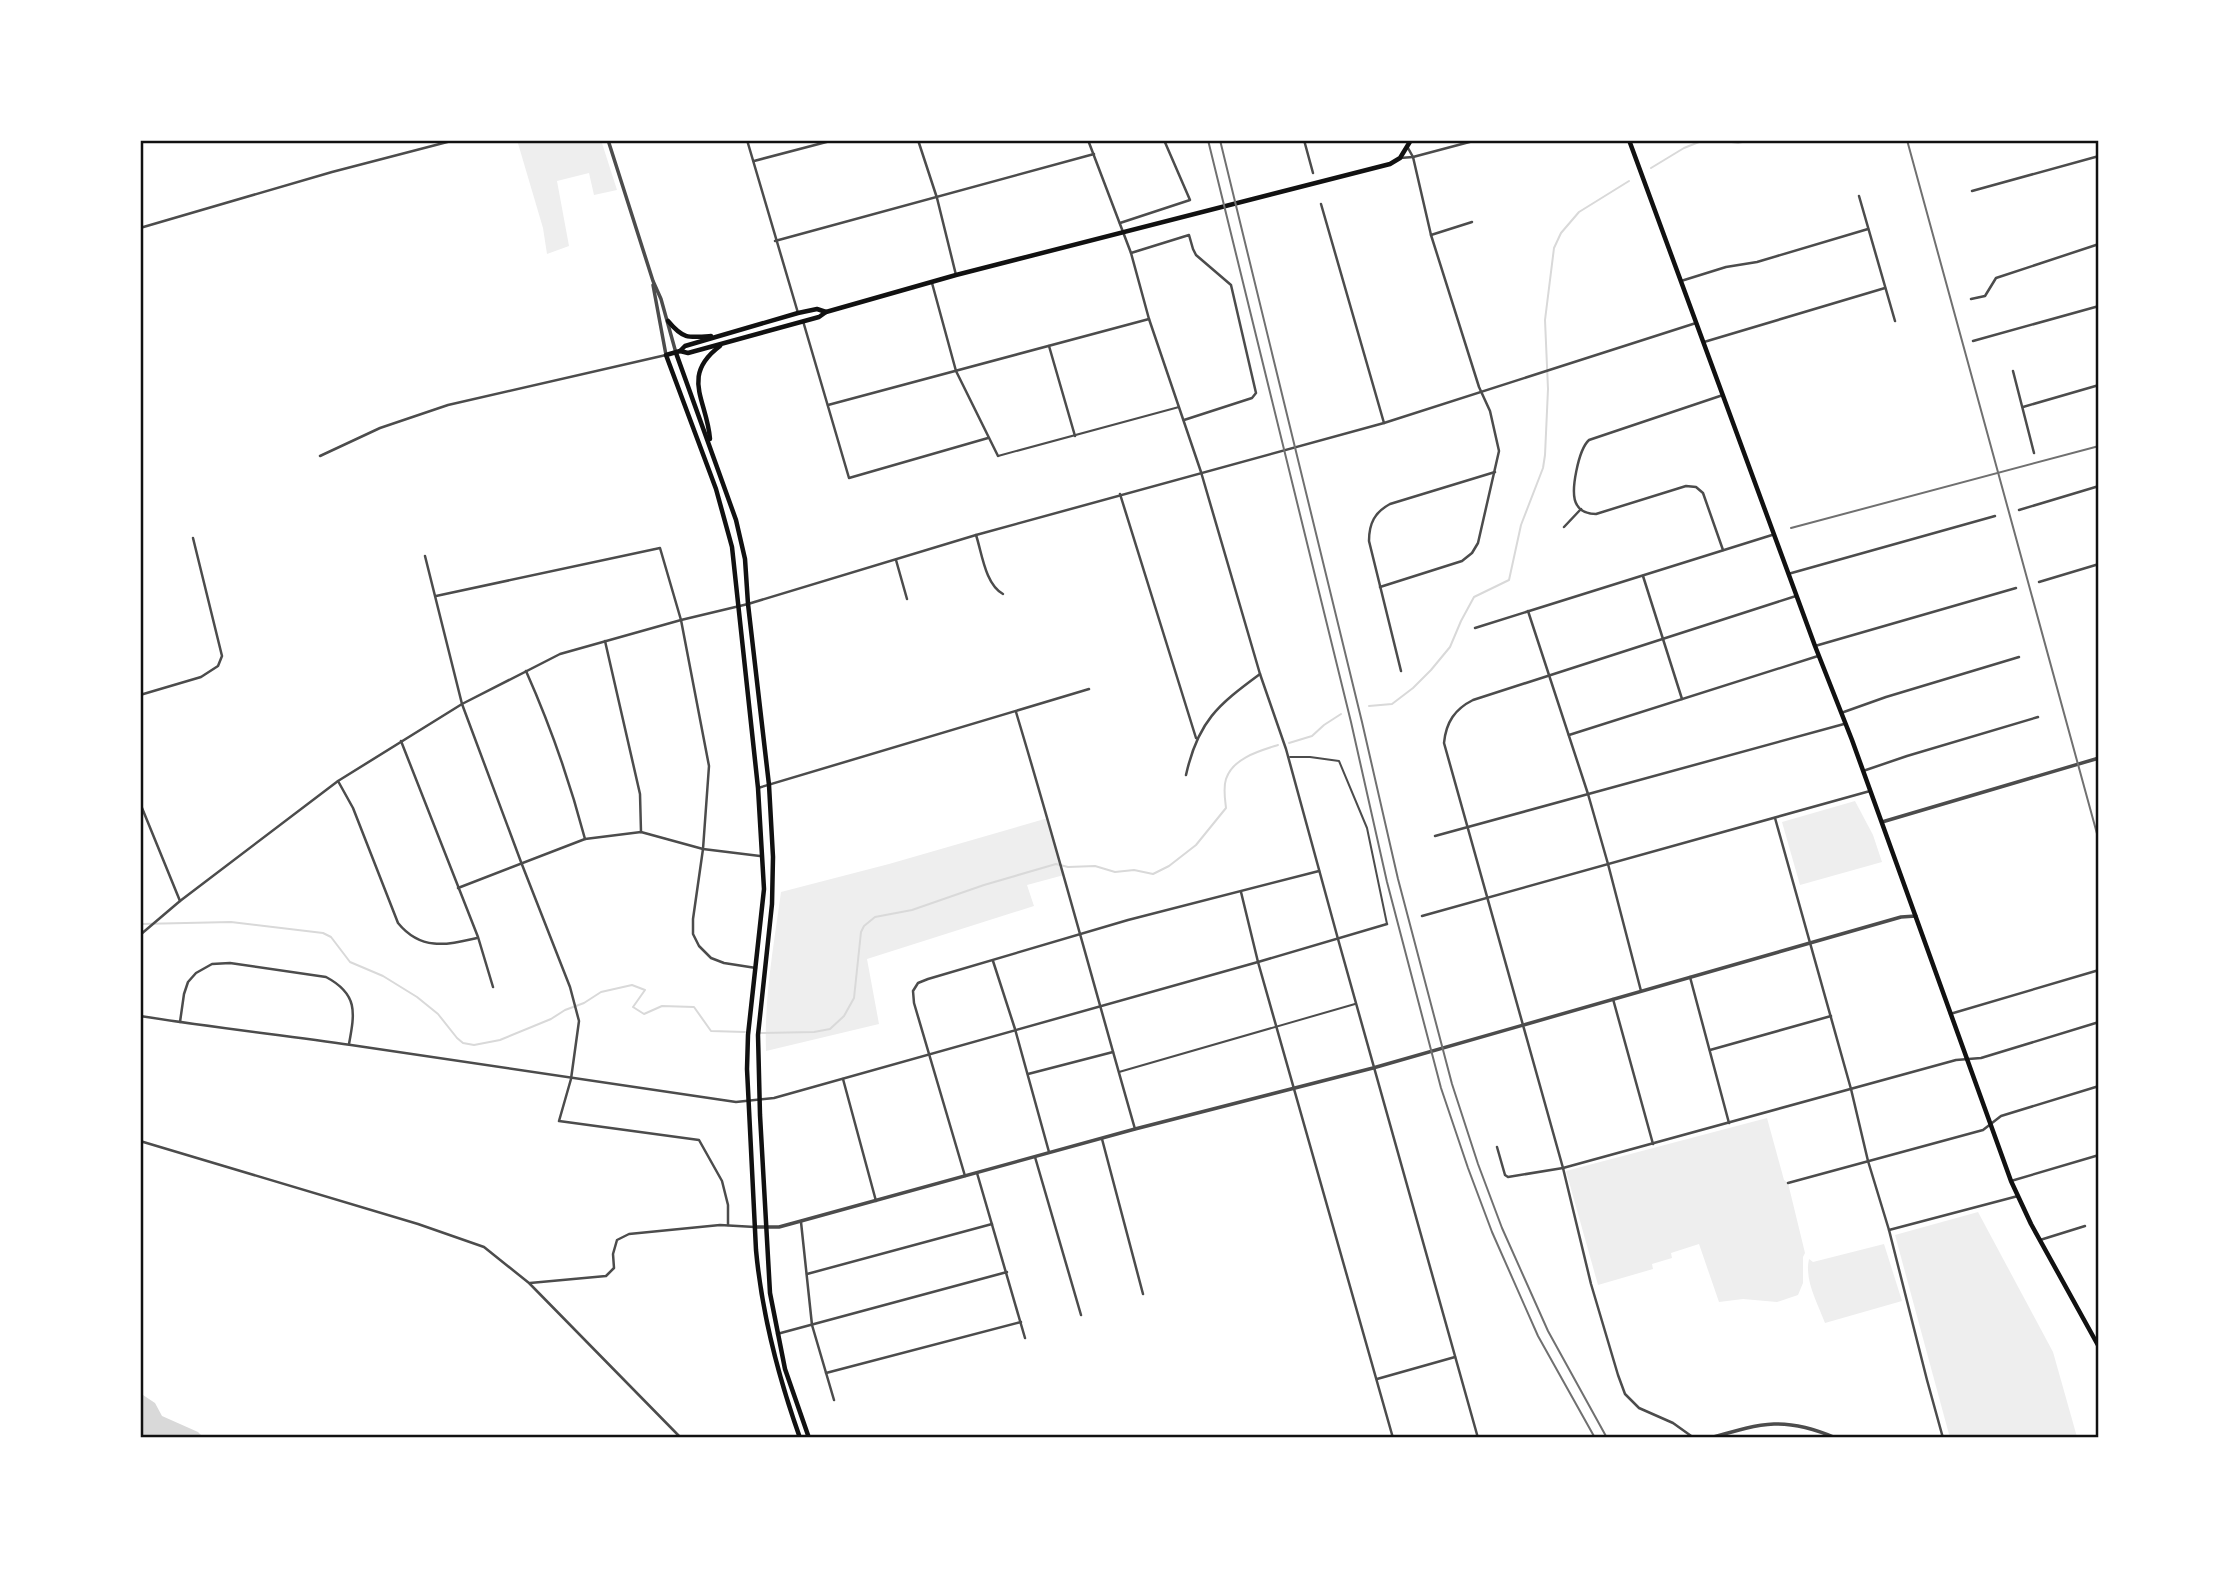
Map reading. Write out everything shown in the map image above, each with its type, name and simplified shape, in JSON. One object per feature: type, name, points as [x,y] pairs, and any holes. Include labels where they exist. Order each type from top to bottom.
[{"type":"main road","points":[[800,1438],[772,1351],[759,1276],[755,1227],[748,1101],[748,1031],[764,889],[764,856],[734,556],[716,489],[666,355],[688,353],[956,275],[1383,166],[1400,158],[1411,140]]},
{"type":"main road","points":[[1629,140],[1818,656],[1871,791],[2011,1181],[2099,1347]]},
{"type":"main road","points":[[678,352],[685,346],[798,313],[817,309],[826,312]]},
{"type":"main road","points":[[668,321],[687,337],[722,335]]},
{"type":"main road","points":[[711,447],[708,419],[698,378],[703,362],[724,343]]},
{"type":"main road","points":[[678,352],[740,534],[745,559],[769,785],[773,882],[758,1032],[759,1100],[770,1293],[785,1369],[810,1438]]},
{"type":"street","points":[[140,228],[332,172],[455,140]]},
{"type":"street","points":[[608,140],[678,352]]},
{"type":"street","points":[[747,140],[798,313]]},
{"type":"street","points":[[754,161],[834,140]]},
{"type":"street","points":[[918,140],[937,198],[956,275]]},
{"type":"street","points":[[1088,140],[1131,253],[1149,318],[1201,472],[1260,674],[1289,758],[1478,1438]]},
{"type":"street","points":[[1119,223],[1190,200],[1164,140]]},
{"type":"street","points":[[1304,140],[1313,173]]},
{"type":"street","points":[[1400,158],[1478,140]]},
{"type":"street","points":[[1381,587],[1458,562],[1468,556],[1478,543],[1499,450],[1487,401],[1481,392],[1432,235],[1413,157],[1407,148]]},
{"type":"street","points":[[775,241],[1094,154]]},
{"type":"street","points":[[1972,191],[2099,156]]},
{"type":"street","points":[[1859,196],[1895,321]]},
{"type":"street","points":[[1321,204],[1384,424]]},
{"type":"street","points":[[1432,235],[1472,222]]},
{"type":"street","points":[[1681,281],[1868,229]]},
{"type":"street","points":[[1131,253],[1189,235],[1196,255],[1231,285],[1256,394],[1252,398],[1184,420]]},
{"type":"street","points":[[1971,299],[1985,296],[1996,278],[2099,244]]},
{"type":"street","points":[[320,456],[380,428],[448,405],[666,355],[653,281]]},
{"type":"street","points":[[932,283],[956,371],[998,456]]},
{"type":"street","points":[[1703,342],[1885,288]]},
{"type":"street","points":[[1973,341],[2099,306]]},
{"type":"street","points":[[828,405],[1149,318]]},
{"type":"street","points":[[803,321],[849,478],[988,438]]},
{"type":"street","points":[[140,935],[172,907],[338,781],[462,704],[561,654],[748,604],[1120,494],[1384,424],[1696,323]]},
{"type":"street","points":[[1049,346],[1074,436]]},
{"type":"street","points":[[2013,371],[2035,453]]},
{"type":"street","points":[[2023,407],[2099,385]]},
{"type":"street","points":[[1723,395],[1595,436],[1586,442],[1580,452],[1574,493],[1575,502],[1581,509],[1590,514],[1600,514],[1686,486],[1696,487],[1703,494],[1723,550]]},
{"type":"street","points":[[1401,671],[1369,535],[1373,519],[1381,510],[1396,502],[1495,472]]},
{"type":"street","points":[[2019,510],[2099,486]]},
{"type":"street","points":[[1120,494],[1196,738]]},
{"type":"street","points":[[1564,527],[1581,509]]},
{"type":"street","points":[[1788,573],[1995,516]]},
{"type":"street","points":[[976,535],[992,582],[1003,594]]},
{"type":"street","points":[[1475,628],[1774,535]]},
{"type":"street","points":[[140,695],[201,677],[218,666],[222,656],[193,538]]},
{"type":"street","points":[[436,596],[660,548],[681,620],[709,766],[703,849],[692,919],[696,940],[702,950],[717,961],[756,968]]},
{"type":"street","points":[[425,556],[462,704],[570,987],[579,1021],[572,1079],[559,1121],[699,1140],[722,1181],[728,1226]]},
{"type":"street","points":[[896,560],[907,599]]},
{"type":"street","points":[[2039,582],[2099,564]]},
{"type":"street","points":[[1643,575],[1682,699]]},
{"type":"street","points":[[1815,646],[2016,588]]},
{"type":"street","points":[[1694,1438],[1674,1423],[1639,1408],[1625,1394],[1591,1284],[1524,1024],[1467,828],[1444,743],[1445,732],[1453,714],[1465,704],[1796,596]]},
{"type":"street","points":[[1528,611],[1588,794],[1641,991]]},
{"type":"street","points":[[604,641],[640,794],[641,832]]},
{"type":"street","points":[[1569,735],[1818,656]]},
{"type":"street","points":[[1841,713],[2020,657]]},
{"type":"street","points":[[526,671],[539,699],[570,788],[584,839]]},
{"type":"street","points":[[1186,775],[1196,738],[1202,727],[1224,700],[1260,674]]},
{"type":"street","points":[[758,788],[1089,689]]},
{"type":"street","points":[[1016,712],[1059,855],[1079,935],[1135,1129]]},
{"type":"street","points":[[1863,771],[1907,755],[2038,717]]},
{"type":"street","points":[[1435,836],[1845,723]]},
{"type":"street","points":[[401,741],[478,937],[493,987]]},
{"type":"street","points":[[1882,822],[2099,758]]},
{"type":"street","points":[[338,781],[353,808],[398,923],[406,932],[433,944],[454,943],[478,937]]},
{"type":"street","points":[[1422,916],[1871,791]]},
{"type":"street","points":[[140,803],[180,901]]},
{"type":"street","points":[[1775,818],[1811,942],[1944,1438]]},
{"type":"street","points":[[458,888],[584,839],[641,832],[703,849],[764,856]]},
{"type":"street","points":[[965,1176],[914,1003],[915,986],[928,979],[1079,935],[1320,871]]},
{"type":"street","points":[[1241,891],[1276,1028],[1393,1438]]},
{"type":"street","points":[[529,1283],[606,1276],[614,1269],[613,1254],[617,1240],[629,1234],[728,1226],[767,1227],[801,1221],[1049,1152],[1373,1068],[1811,942],[1902,917],[1916,916]]},
{"type":"street","points":[[140,1016],[572,1079],[723,1100],[748,1101],[774,1098],[1387,924]]},
{"type":"street","points":[[992,960],[1015,1029],[1049,1152]]},
{"type":"street","points":[[180,1022],[188,982],[196,973],[212,964],[230,963],[326,977],[337,982],[349,999],[355,1015],[349,1045]]},
{"type":"street","points":[[1950,1014],[2099,970]]},
{"type":"street","points":[[1690,977],[1730,1122]]},
{"type":"street","points":[[1613,999],[1653,1143]]},
{"type":"street","points":[[1710,1050],[1831,1016]]},
{"type":"street","points":[[1497,1147],[1505,1175],[1508,1177],[1563,1168],[1851,1089],[1966,1059],[1981,1058],[2099,1022]]},
{"type":"street","points":[[1027,1074],[1113,1052]]},
{"type":"street","points":[[843,1078],[876,1200]]},
{"type":"street","points":[[1788,1183],[1983,1130],[2001,1116],[2099,1086]]},
{"type":"street","points":[[1102,1139],[1143,1294]]},
{"type":"street","points":[[140,1141],[418,1224],[484,1247],[529,1283],[681,1438]]},
{"type":"street","points":[[2011,1181],[2099,1155]]},
{"type":"street","points":[[1035,1157],[1081,1315]]},
{"type":"street","points":[[977,1173],[1025,1338]]},
{"type":"street","points":[[1889,1230],[2018,1196]]},
{"type":"street","points":[[801,1221],[812,1325],[834,1400]]},
{"type":"street","points":[[807,1274],[992,1224]]},
{"type":"street","points":[[2040,1240],[2085,1226]]},
{"type":"street","points":[[777,1334],[1007,1272]]},
{"type":"street","points":[[826,1373],[1021,1322]]},
{"type":"street","points":[[1377,1380],[1455,1357]]},
{"type":"street","points":[[1710,1438],[1756,1424],[1776,1422],[1836,1438]]},
{"type":"street","points":[[1821,1432],[1821,1438]]},
{"type":"lane","points":[[998,456],[1180,407]]},
{"type":"lane","points":[[1289,758],[1310,757],[1339,761],[1367,828],[1387,924]]},
{"type":"lane","points":[[1119,1072],[1356,1003]]},
{"type":"shaded area","points":[[517,140],[601,140],[617,190],[594,195],[589,173],[557,181],[569,246],[547,254],[543,228]]},
{"type":"shaded area","points":[[1855,801],[1873,835],[1882,862],[1800,885],[1782,822]]},
{"type":"shaded area","points":[[1048,818],[1064,875],[1027,885],[1034,906],[867,959],[879,1024],[766,1051],[768,991],[781,892]]},
{"type":"shaded area","points":[[1767,1118],[1784,1180],[1788,1183],[1805,1253],[1803,1283],[1798,1295],[1777,1302],[1743,1299],[1719,1302],[1699,1244],[1671,1253],[1672,1258],[1652,1264],[1653,1269],[1598,1285],[1566,1171]]},
{"type":"shaded area","points":[[1978,1212],[2053,1352],[2077,1437],[1950,1438],[1895,1235]]},
{"type":"shaded area","points":[[1884,1244],[1902,1301],[1825,1323],[1808,1275],[1809,1259],[1813,1262]]},
{"type":"shaded area","points":[[140,1393],[155,1403],[162,1416],[198,1432],[204,1438],[140,1438]]},
{"type":"waterway","points":[[1651,168],[1684,148],[1704,140]]},
{"type":"waterway","points":[[1719,140],[1738,143],[1751,140]]},
{"type":"waterway","points":[[1369,706],[1392,704],[1413,688],[1450,647],[1474,597],[1509,580],[1521,525],[1543,468],[1545,455],[1548,389],[1545,320],[1554,248],[1561,233],[1579,212],[1629,181]]},
{"type":"waterway","points":[[1289,743],[1312,736],[1341,714]]},
{"type":"waterway","points":[[761,1033],[830,1029],[844,1016],[854,998],[861,932],[875,917],[912,910],[1056,864],[1153,874],[1169,866],[1196,845],[1226,808],[1225,782],[1234,766],[1248,756],[1278,745]]},
{"type":"waterway","points":[[140,924],[231,922],[323,933],[331,937],[350,962],[383,976],[417,997],[438,1014],[457,1038],[463,1043],[474,1045],[500,1040],[551,1019],[601,992],[632,985],[645,990],[633,1007],[644,1014],[662,1006],[694,1007],[711,1031],[745,1032]]},
{"type":"tram line","points":[[1791,528],[2099,446]]},
{"type":"railway","points":[[1208,140],[1351,722],[1387,882],[1441,1088],[1492,1232],[1538,1336],[1595,1438]]},
{"type":"railway","points":[[1220,140],[1398,879],[1452,1084],[1502,1228],[1548,1331],[1607,1438]]},
{"type":"railway","points":[[1907,140],[2099,841]]}]
